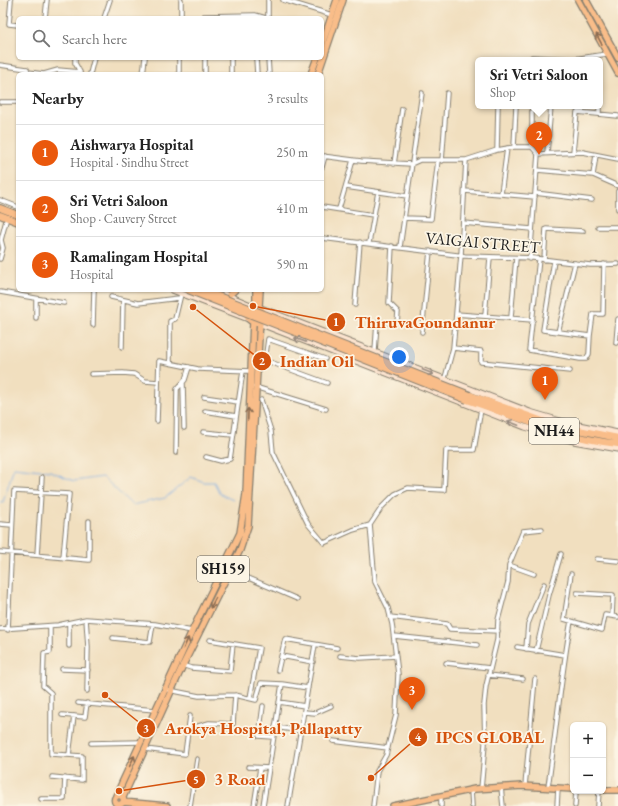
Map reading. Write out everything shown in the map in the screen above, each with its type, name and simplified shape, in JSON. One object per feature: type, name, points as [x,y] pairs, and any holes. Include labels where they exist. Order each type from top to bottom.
[{"type":"highway","points":[[0,208],[16,214]]},
{"type":"highway","points":[[0,215],[16,221]]},
{"type":"highway","name":"NH44","points":[[193,292],[554,431],[577,437],[618,444]]},
{"type":"highway","name":"NH44","points":[[208,292],[469,397]]},
{"type":"highway","name":"NH44","points":[[494,407],[554,426],[618,434]]},
{"type":"main road","points":[[324,51],[337,0]]},
{"type":"main road","points":[[324,37],[343,0]]},
{"type":"main road","points":[[578,0],[618,73]]},
{"type":"main road","points":[[586,0],[618,58]]},
{"type":"main road","points":[[312,72],[316,60]]},
{"type":"main road","points":[[319,72],[322,60]]},
{"type":"main road","points":[[229,295],[233,292]]},
{"type":"main road","name":"SH159","points":[[256,292],[257,306],[263,314],[260,322]]},
{"type":"main road","points":[[257,306],[260,292]]},
{"type":"main road","name":"SH159","points":[[118,801],[140,742],[164,689],[180,664],[192,631],[240,532],[246,494],[250,385],[252,321],[248,312],[257,306]]},
{"type":"main road","points":[[111,806],[118,801],[145,749],[172,691],[180,664],[230,570],[248,526],[260,322],[252,321]]},
{"type":"main road","points":[[393,806],[413,804],[471,790],[500,787],[525,786],[570,789]]},
{"type":"main road","points":[[606,790],[618,790]]},
{"type":"main road","points":[[118,801],[138,805],[167,806]]},
{"type":"street","points":[[11,0],[9,24],[16,25]]},
{"type":"street","points":[[45,16],[47,0]]},
{"type":"street","points":[[105,16],[110,0]]},
{"type":"street","points":[[180,16],[181,0]]},
{"type":"street","points":[[267,16],[268,0]]},
{"type":"street","points":[[283,0],[332,15]]},
{"type":"street","points":[[590,57],[607,54]]},
{"type":"street","points":[[75,60],[80,72]]},
{"type":"street","points":[[90,72],[94,60]]},
{"type":"street","points":[[143,72],[145,60]]},
{"type":"street","points":[[179,60],[179,72]]},
{"type":"street","points":[[205,60],[205,72]]},
{"type":"street","points":[[231,60],[232,72]]},
{"type":"street","points":[[256,60],[257,72]]},
{"type":"street","points":[[268,60],[269,72]]},
{"type":"street","points":[[0,65],[27,69],[28,72]]},
{"type":"street","points":[[51,72],[58,70],[73,72]]},
{"type":"street","points":[[400,247],[422,93]]},
{"type":"street","points":[[405,218],[431,219],[440,160],[447,93]]},
{"type":"street","points":[[0,102],[16,102]]},
{"type":"street","points":[[394,164],[402,109]]},
{"type":"street","points":[[497,150],[498,109]]},
{"type":"street","points":[[514,147],[516,109]]},
{"type":"street","points":[[530,258],[538,154],[532,146],[532,109]]},
{"type":"street","points":[[547,152],[551,109]]},
{"type":"street","points":[[599,109],[599,114]]},
{"type":"street","points":[[573,152],[577,112],[618,116]]},
{"type":"street","points":[[324,156],[394,164],[411,164],[420,160],[466,160],[497,150],[532,146]]},
{"type":"street","points":[[501,194],[507,148]]},
{"type":"street","points":[[538,154],[547,152],[573,152],[618,159]]},
{"type":"street","points":[[593,175],[596,155]]},
{"type":"street","points":[[339,209],[353,160]]},
{"type":"street","points":[[445,378],[453,348],[461,256],[466,160]]},
{"type":"street","points":[[537,170],[593,175],[618,186]]},
{"type":"street","points":[[346,187],[407,196]]},
{"type":"street","points":[[465,191],[592,200]]},
{"type":"street","points":[[618,191],[618,209]]},
{"type":"street","points":[[369,243],[378,192]]},
{"type":"street","points":[[0,200],[16,206]]},
{"type":"street","points":[[324,207],[373,216]]},
{"type":"street","points":[[0,259],[3,248],[1,240],[7,217]]},
{"type":"street","points":[[463,223],[532,229]]},
{"type":"street","points":[[598,227],[618,227]]},
{"type":"street","points":[[544,260],[546,229],[583,231]]},
{"type":"street","name":"VAIGAI STREET","points":[[324,238],[461,256],[530,258],[575,263],[618,264]]},
{"type":"street","points":[[355,305],[360,242]]},
{"type":"street","points":[[375,351],[377,323],[397,323],[398,320],[398,312],[389,303],[392,246]]},
{"type":"street","points":[[422,332],[430,251]]},
{"type":"street","points":[[485,315],[490,258]]},
{"type":"street","points":[[511,317],[516,258]]},
{"type":"street","points":[[540,259],[529,350],[580,359],[586,359],[589,354],[592,314],[603,314],[604,264]]},
{"type":"street","points":[[554,261],[543,330],[590,336]]},
{"type":"street","points":[[558,332],[575,263]]},
{"type":"street","points":[[0,292],[64,303]]},
{"type":"street","points":[[93,325],[94,292]]},
{"type":"street","points":[[175,292],[180,296],[252,321]]},
{"type":"street","points":[[221,292],[445,378],[482,402],[547,435],[580,443],[618,449]]},
{"type":"street","points":[[111,297],[138,303],[180,296]]},
{"type":"street","points":[[170,362],[170,321],[175,319],[180,296]]},
{"type":"street","points":[[36,299],[36,318]]},
{"type":"street","points":[[122,347],[124,300]]},
{"type":"street","points":[[456,314],[511,317],[533,320]]},
{"type":"street","points":[[616,343],[618,319]]},
{"type":"street","points":[[260,322],[482,402],[530,412],[564,422],[618,434]]},
{"type":"street","points":[[265,361],[268,339],[325,359]]},
{"type":"street","points":[[453,348],[481,351],[481,362],[570,371]]},
{"type":"street","points":[[251,355],[327,384]]},
{"type":"street","points":[[157,420],[158,361],[170,362],[189,367],[250,371]]},
{"type":"street","points":[[184,428],[183,383],[189,367]]},
{"type":"street","points":[[206,457],[221,461],[230,459],[243,371]]},
{"type":"street","points":[[91,374],[134,374],[145,381],[158,382]]},
{"type":"street","points":[[176,453],[177,389],[183,383]]},
{"type":"street","points":[[250,385],[326,409]]},
{"type":"street","points":[[204,397],[238,402]]},
{"type":"street","points":[[261,400],[271,431],[273,452],[308,524],[324,543],[353,530],[370,525]]},
{"type":"street","points":[[373,806],[377,771],[386,755],[396,715],[398,674],[394,636],[388,608],[375,582],[370,525],[382,507],[395,494],[408,488],[444,490],[446,450],[474,450],[482,402]]},
{"type":"street","points":[[205,411],[236,416]]},
{"type":"street","points":[[203,432],[233,435]]},
{"type":"street","points":[[37,555],[42,477]]},
{"type":"street","points":[[8,630],[14,491],[69,494],[63,558]]},
{"type":"street","points":[[0,552],[89,560],[89,521]]},
{"type":"street","points":[[0,524],[12,525]]},
{"type":"street","points":[[481,789],[485,744],[484,705],[503,598],[508,582],[509,565],[523,531],[542,529]]},
{"type":"street","points":[[536,651],[549,595],[561,554]]},
{"type":"street","points":[[597,559],[618,561]]},
{"type":"street","points":[[509,565],[534,574]]},
{"type":"street","points":[[230,570],[297,599]]},
{"type":"street","points":[[571,574],[564,619],[602,630],[605,615],[618,616]]},
{"type":"street","points":[[526,649],[528,624],[544,584]]},
{"type":"street","points":[[577,593],[613,595],[612,616]]},
{"type":"street","points":[[390,617],[447,624],[450,629],[498,631]]},
{"type":"street","points":[[0,629],[8,630],[50,626],[86,619],[153,624],[192,631]]},
{"type":"street","points":[[86,619],[88,670],[87,691]]},
{"type":"street","points":[[548,787],[558,723],[565,655],[571,621]]},
{"type":"street","points":[[69,623],[69,646]]},
{"type":"street","points":[[113,638],[150,642],[153,624]]},
{"type":"street","points":[[50,626],[50,652],[44,653],[43,686],[51,693],[51,754],[82,756],[82,780],[52,777]]},
{"type":"street","points":[[394,636],[476,645]]},
{"type":"street","points":[[278,670],[285,639],[337,648]]},
{"type":"street","points":[[210,640],[259,648],[250,698]]},
{"type":"street","points":[[180,664],[202,669],[230,671],[233,644]]},
{"type":"street","points":[[288,806],[315,645]]},
{"type":"street","points":[[516,647],[565,655]]},
{"type":"street","points":[[281,656],[313,662]]},
{"type":"street","points":[[340,656],[360,658],[396,656]]},
{"type":"street","points":[[446,664],[490,668]]},
{"type":"street","points":[[62,669],[88,670]]},
{"type":"street","points":[[488,676],[523,679]]},
{"type":"street","points":[[525,786],[535,680]]},
{"type":"street","points":[[164,689],[199,696],[235,695],[256,700],[261,683],[282,684],[308,688]]},
{"type":"street","points":[[264,806],[282,684]]},
{"type":"street","points":[[188,729],[209,723],[233,724],[235,695]]},
{"type":"street","points":[[279,702],[305,706]]},
{"type":"street","points":[[78,703],[155,710]]},
{"type":"street","points":[[62,715],[85,717],[87,703]]},
{"type":"street","points":[[263,706],[260,736],[274,737]]},
{"type":"street","points":[[304,712],[315,713],[331,706]]},
{"type":"street","points":[[70,755],[74,716]]},
{"type":"street","points":[[145,749],[185,754],[190,716]]},
{"type":"street","points":[[275,727],[301,731]]},
{"type":"street","points":[[333,741],[388,748]]},
{"type":"street","points":[[91,743],[140,742]]},
{"type":"street","points":[[190,806],[196,759]]},
{"type":"street","points":[[248,767],[269,768]]},
{"type":"street","points":[[254,806],[260,768]]},
{"type":"street","points":[[42,798],[64,799],[65,778]]},
{"type":"street","points":[[500,787],[503,806]]},
{"type":"street","points":[[557,806],[558,788]]},
{"type":"street","points":[[471,790],[472,806]]},
{"type":"street","points":[[575,806],[576,794]]},
{"type":"street","points":[[598,806],[599,794]]},
{"type":"street","points":[[441,797],[442,806]]},
{"type":"waterway","points":[[0,502],[3,502],[14,467],[50,471],[74,481],[103,477],[132,505],[165,498],[191,477],[204,482],[214,482],[220,494],[233,500]]},
{"type":"place","name":"Sri Vetri Saloon","points":[[539,155]]},
{"type":"place","name":"ThiruvaGoundanur","points":[[253,306]]},
{"type":"place","name":"Indian Oil","points":[[193,307]]},
{"type":"place","name":"Aishwarya Hospital","points":[[545,400]]},
{"type":"place","name":"Arokya Hospital, Pallapatty","points":[[105,695]]},
{"type":"place","name":"Ramalingam Hospital","points":[[412,710]]},
{"type":"place","name":"IPCS GLOBAL","points":[[371,778]]},
{"type":"place","name":"3 Road","points":[[119,791]]}]
